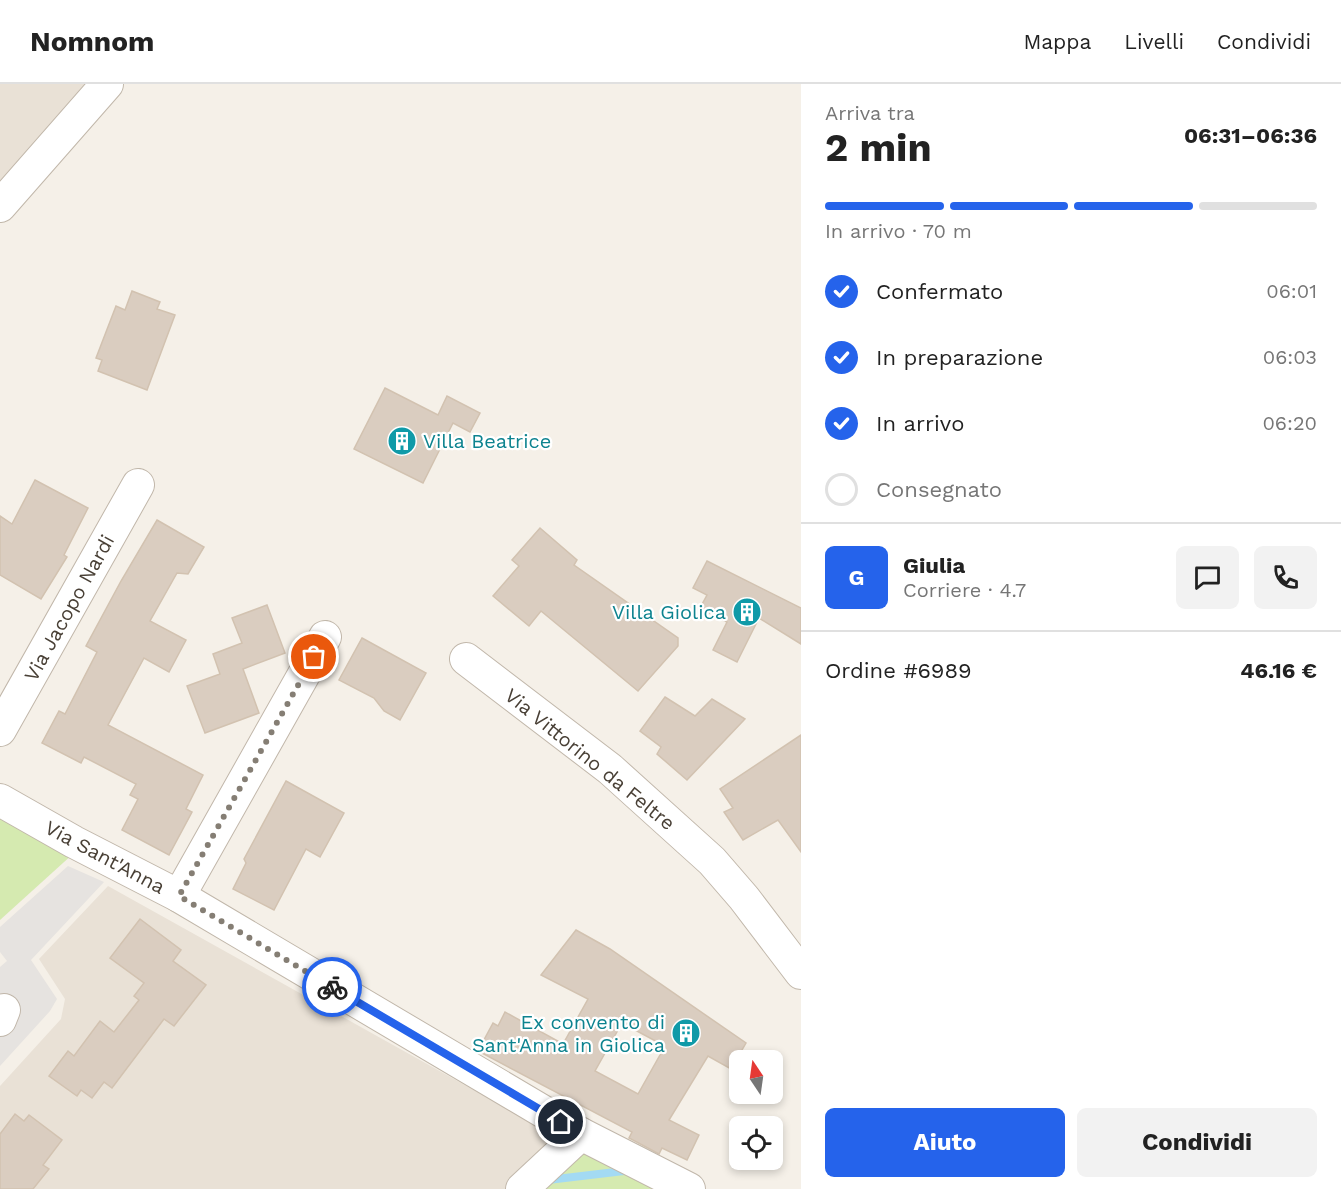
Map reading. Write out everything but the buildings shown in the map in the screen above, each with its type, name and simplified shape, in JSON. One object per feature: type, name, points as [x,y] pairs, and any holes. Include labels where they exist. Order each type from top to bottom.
[{"type":"street","points":[[0,206],[107,84]]},
{"type":"street","name":"Via Jacopo Nardi","points":[[0,730],[138,485]]},
{"type":"street","points":[[179,896],[326,638]]},
{"type":"street","name":"Via Vittorino da Feltre","points":[[466,659],[610,770],[712,861],[744,898],[801,973]]},
{"type":"street","name":"Via Sant'Anna","points":[[0,800],[74,842],[179,896],[581,1134],[689,1189]]},
{"type":"street","points":[[522,1189],[581,1134]]},
{"type":"shaded area","points":[[0,84],[88,84],[0,192]]},
{"type":"shaded area","points":[[68,866],[104,882],[31,960],[57,999],[50,1011],[0,1066],[0,967],[7,961],[0,952],[0,927]]},
{"type":"shaded area","points":[[108,886],[558,1137],[506,1189],[0,1189],[0,1086],[61,1019],[65,999],[39,959]]},
{"type":"green space","points":[[0,808],[74,853],[0,920]]},
{"type":"green space","points":[[586,1147],[669,1189],[545,1189]]},
{"type":"waterway","points":[[548,1180],[624,1171]]},
{"type":"way so far","points":[[314,657],[179,896],[332,987]]},
{"type":"place","name":"Villa Beatrice","points":[[402,441]]},
{"type":"place","name":"Villa Giolica","points":[[747,612]]},
{"type":"place","name":"Ex convento di Sant'Anna in Giolica","points":[[686,1033]]},
{"type":"route","points":[[332,987],[561,1122]]}]
